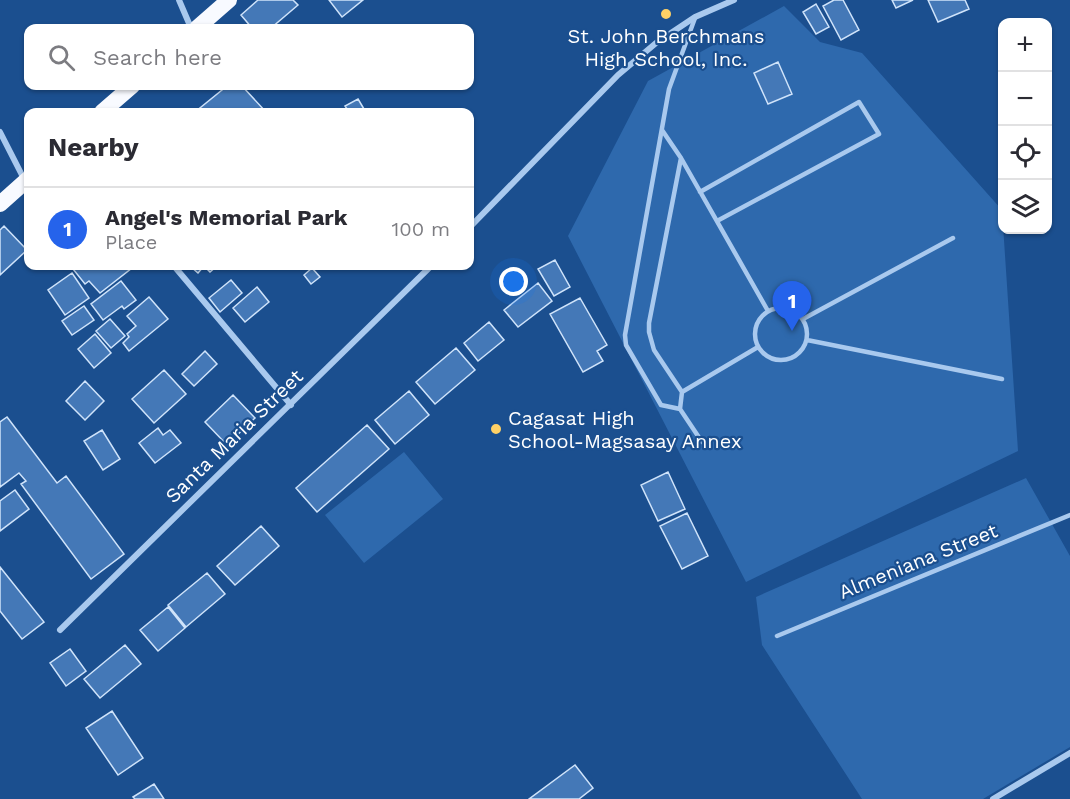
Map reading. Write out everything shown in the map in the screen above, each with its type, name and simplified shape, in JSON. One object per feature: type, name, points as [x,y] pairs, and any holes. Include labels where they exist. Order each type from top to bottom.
[{"type":"highway","points":[[202,24],[229,0]]},
{"type":"highway","points":[[107,108],[127,90]]},
{"type":"highway","points":[[0,204],[24,183]]},
{"type":"street","points":[[179,0],[189,24]]},
{"type":"street","points":[[474,223],[618,75],[656,43],[695,17],[734,0]]},
{"type":"street","points":[[0,132],[24,175]]},
{"type":"street","points":[[177,270],[291,405]]},
{"type":"street","name":"Santa Maria Street","points":[[60,630],[426,270]]},
{"type":"street","points":[[993,799],[1070,753]]},
{"type":"lane","points":[[680,409],[661,405],[626,345],[625,335],[669,89],[695,17]]},
{"type":"lane","points":[[700,192],[860,102],[879,134],[717,221]]},
{"type":"lane","points":[[662,130],[681,158],[768,311]]},
{"type":"lane","points":[[681,158],[651,311],[649,332],[654,350],[682,392],[680,409],[702,442]]},
{"type":"lane","points":[[803,319],[953,238]]},
{"type":"lane","points":[[787,308],[803,319],[807,329],[807,340],[802,351],[791,359],[779,360],[766,356],[758,347],[754,337],[755,327],[768,311],[787,308]]},
{"type":"lane","points":[[807,340],[1002,380]]},
{"type":"lane","points":[[682,392],[758,347]]},
{"type":"lane","name":"Almeniana Street","points":[[777,636],[1070,515]]},
{"type":"shaded area","points":[[784,6],[820,42],[862,53],[998,206],[998,234],[1004,234],[1018,451],[746,582],[568,236],[648,81]]},
{"type":"shaded area","points":[[404,452],[443,499],[364,563],[325,515]]},
{"type":"shaded area","points":[[1026,478],[1070,556],[1070,747],[983,799],[862,799],[762,645],[756,597]]},
{"type":"building","points":[[258,0],[293,0],[298,5],[276,24],[249,24],[241,15]]},
{"type":"building","points":[[329,0],[363,0],[342,17]]},
{"type":"building","points":[[834,0],[843,0],[859,30],[841,40],[823,6]]},
{"type":"building","points":[[892,0],[913,0],[896,8]]},
{"type":"building","points":[[928,0],[965,0],[969,9],[938,22]]},
{"type":"building","points":[[816,4],[829,27],[816,34],[803,12]]},
{"type":"building","points":[[778,62],[792,94],[768,104],[754,73]]},
{"type":"building","points":[[222,90],[246,90],[262,108],[200,108]]},
{"type":"building","points":[[358,99],[363,108],[346,108],[345,106]]},
{"type":"building","points":[[4,226],[24,247],[24,253],[0,275],[0,230]]},
{"type":"building","points":[[555,260],[570,287],[554,296],[538,269]]},
{"type":"building","points":[[74,270],[129,270],[100,293],[89,281],[85,284]]},
{"type":"building","points":[[310,270],[314,270],[320,277],[311,284],[304,275]]},
{"type":"building","points":[[72,273],[89,298],[65,315],[48,290]]},
{"type":"building","points":[[231,280],[242,293],[220,312],[209,298]]},
{"type":"building","points":[[121,281],[136,300],[124,309],[122,306],[103,320],[91,304]]},
{"type":"building","points":[[538,283],[552,301],[518,327],[504,310]]},
{"type":"building","points":[[257,287],[269,302],[245,322],[233,308]]},
{"type":"building","points":[[149,297],[168,319],[129,351],[123,343],[129,337],[127,334],[136,326],[127,316]]},
{"type":"building","points":[[580,298],[607,345],[597,351],[603,361],[583,372],[550,314]]},
{"type":"building","points":[[84,306],[94,320],[72,335],[62,321]]},
{"type":"building","points":[[110,319],[125,336],[111,348],[96,331]]},
{"type":"building","points":[[489,322],[504,340],[478,361],[464,343]]},
{"type":"building","points":[[95,334],[111,353],[94,368],[78,349]]},
{"type":"building","points":[[456,348],[475,370],[435,404],[416,382]]},
{"type":"building","points":[[205,351],[217,364],[194,386],[182,374]]},
{"type":"building","points":[[164,370],[186,394],[154,423],[132,399]]},
{"type":"building","points":[[85,381],[104,401],[85,420],[66,401]]},
{"type":"building","points":[[409,391],[429,415],[395,444],[375,420]]},
{"type":"building","points":[[233,395],[255,418],[227,445],[205,422]]},
{"type":"building","points":[[7,417],[57,483],[66,476],[124,554],[91,579],[21,484],[26,481],[19,473],[0,487],[0,422]]},
{"type":"building","points":[[367,425],[389,449],[317,512],[296,488]]},
{"type":"building","points":[[158,428],[163,435],[170,430],[181,443],[155,463],[139,443]]},
{"type":"building","points":[[102,430],[120,459],[103,470],[84,441]]},
{"type":"building","points":[[668,472],[685,509],[658,521],[641,485]]},
{"type":"building","points":[[15,490],[29,509],[0,531],[0,501]]},
{"type":"building","points":[[687,513],[708,556],[682,569],[660,526]]},
{"type":"building","points":[[261,526],[279,546],[235,585],[217,566]]},
{"type":"building","points":[[0,567],[44,622],[22,639],[0,611]]},
{"type":"building","points":[[207,573],[225,594],[186,627],[168,605]]},
{"type":"building","points":[[168,607],[185,628],[158,651],[140,630]]},
{"type":"building","points":[[125,645],[141,664],[100,698],[84,679]]},
{"type":"building","points":[[70,649],[86,671],[66,686],[50,663]]},
{"type":"building","points":[[112,711],[143,758],[118,775],[86,728]]},
{"type":"building","points":[[575,765],[593,788],[579,799],[529,799]]},
{"type":"building","points":[[154,784],[164,799],[135,799],[133,797]]},
{"type":"place","name":"St. John Berchmans High School, Inc.","points":[[666,14]]},
{"type":"place","name":"Angel's Memorial Park","points":[[792,331]]},
{"type":"place","name":"Cagasat High School-Magsasay Annex","points":[[496,429]]}]
